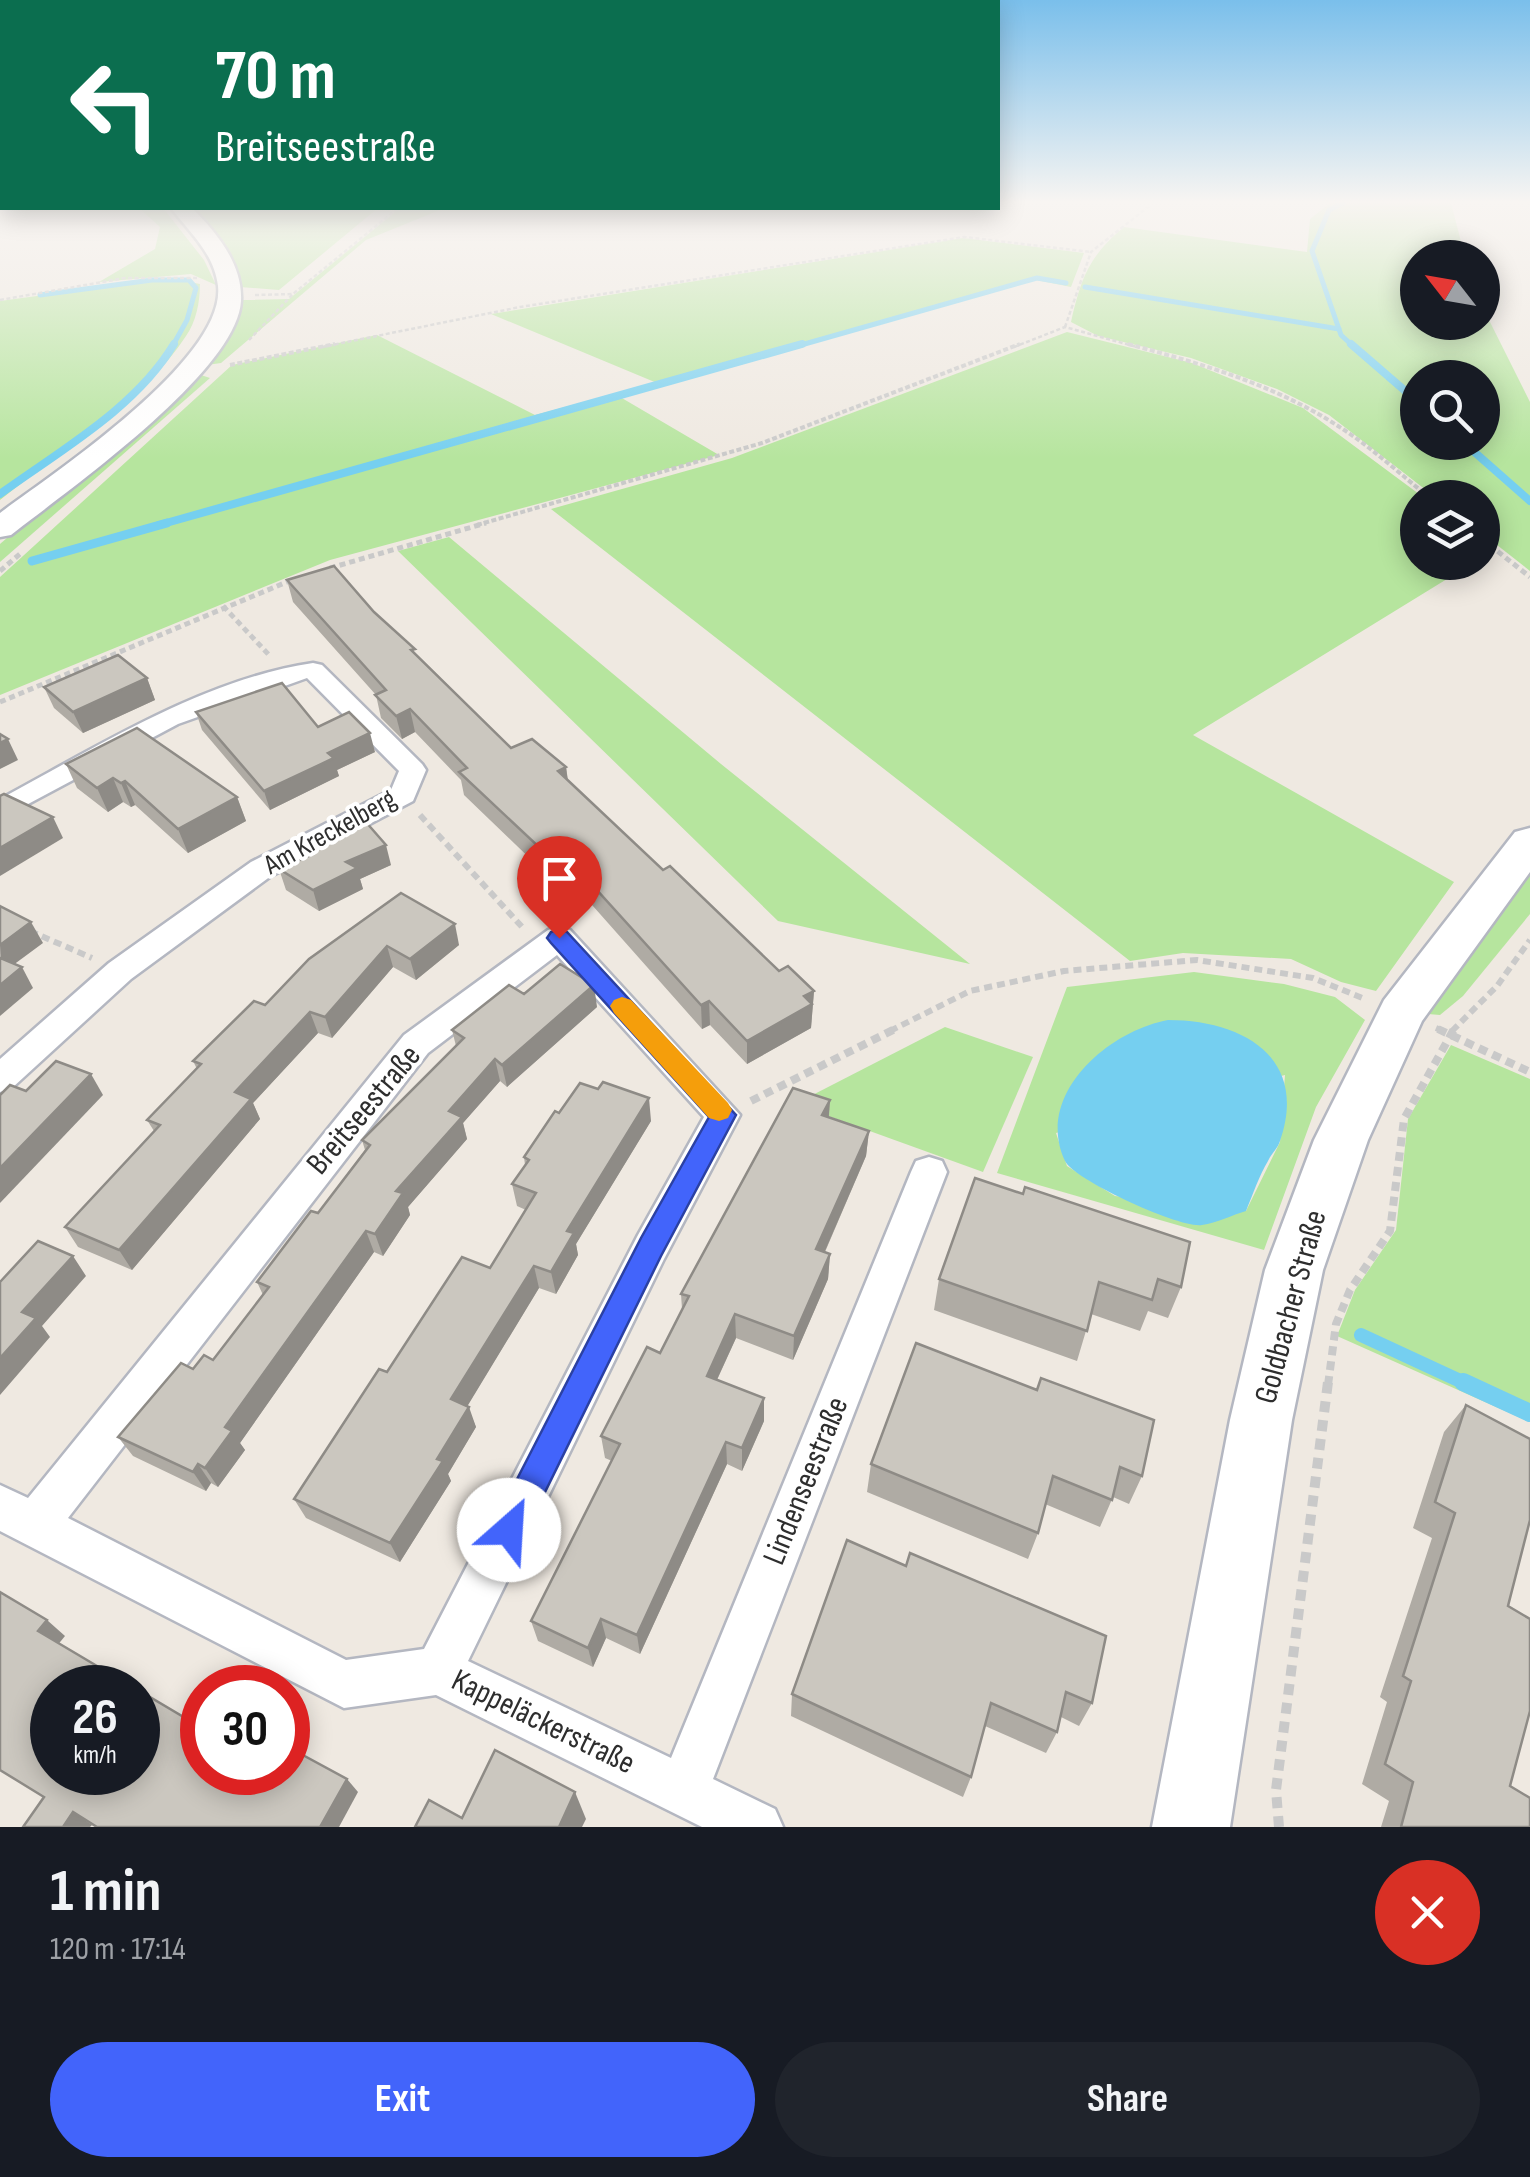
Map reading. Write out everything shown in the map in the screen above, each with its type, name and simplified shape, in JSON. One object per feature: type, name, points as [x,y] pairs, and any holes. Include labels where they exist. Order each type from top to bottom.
[{"type":"main road","points":[[0,528],[189,372],[218,336],[227,316],[220,291]]},
{"type":"main road","name":"Goldbacher Straße","points":[[1191,1827],[1261,1420],[1294,1270],[1340,1140],[1425,1024],[1530,842]]},
{"type":"street","name":"Am Kreckelberg","points":[[0,1079],[120,971],[261,869],[403,795],[413,770],[314,670],[287,674]]},
{"type":"street","points":[[0,810],[169,719],[287,674]]},
{"type":"street","points":[[438,1671],[651,1247],[723,1115],[559,938],[540,948]]},
{"type":"street","name":"Breitseestraße","points":[[17,1516],[416,1044],[540,948]]},
{"type":"street","name":"Lindenseestraße","points":[[683,1790],[928,1172]]},
{"type":"street","name":"Kappeläckerstraße","points":[[17,1516],[344,1684],[438,1671],[758,1827]]},
{"type":"path","points":[[0,300],[67,288]]},
{"type":"path","points":[[213,288],[293,294],[300,288]]},
{"type":"path","points":[[189,372],[520,307],[645,288]]},
{"type":"path","points":[[1065,327],[1078,288]]},
{"type":"path","points":[[327,569],[762,443],[1065,327],[1228,371],[1270,388],[1339,426],[1407,480]]},
{"type":"path","points":[[1500,553],[1530,576]]},
{"type":"path","points":[[0,702],[223,606],[308,574]]},
{"type":"path","points":[[223,606],[287,674]]},
{"type":"path","points":[[403,795],[540,948]]},
{"type":"path","points":[[17,925],[120,971]]},
{"type":"path","points":[[1280,1827],[1276,1790],[1336,1324],[1350,1290],[1390,1230],[1404,1118],[1425,1024],[1496,986],[1530,940]]},
{"type":"path","points":[[723,1115],[970,991],[1064,971],[1196,960],[1313,978],[1530,1072]]},
{"type":"green space","points":[[94,288],[200,288],[198,305],[186,336],[148,382],[0,500],[0,301]]},
{"type":"green space","points":[[302,288],[309,288],[221,363],[207,365],[226,343],[242,300],[289,299]]},
{"type":"green space","points":[[651,288],[1006,288],[657,383],[491,314]]},
{"type":"green space","points":[[1081,288],[1400,288],[1400,340],[1499,340],[1530,402],[1530,571],[1500,547],[1500,480],[1413,480],[1329,415],[1277,389],[1191,358],[1098,336],[1071,322]]},
{"type":"green space","points":[[1067,332],[1192,363],[1303,408],[1400,480],[1400,580],[1445,580],[1193,735],[1454,882],[1376,991],[1341,982],[1291,959],[1183,953],[1130,961],[551,509],[732,458]]},
{"type":"green space","points":[[377,335],[535,415],[615,394],[719,455],[330,560],[0,695],[0,577],[232,365]]},
{"type":"green space","points":[[201,375],[210,378],[0,562],[0,544]]},
{"type":"green space","points":[[449,537],[721,764],[970,964],[778,921],[398,551]]},
{"type":"green space","points":[[1530,861],[1530,914],[1463,996],[1440,1015],[1428,1014],[1422,1006]]},
{"type":"green space","points":[[1194,972],[1284,984],[1335,997],[1365,1020],[1316,1107],[1264,1250],[997,1173],[1067,987]],"holes":[[[1285,1075],[1280,1142],[1246,1211],[1115,1196],[1067,1166],[1056,1133]]]},
{"type":"green space","points":[[945,1027],[1033,1057],[983,1172],[795,1104]]},
{"type":"green space","points":[[1451,1045],[1530,1079],[1530,1422],[1337,1336],[1355,1290],[1396,1230],[1408,1119]]},
{"type":"water","points":[[1168,1020],[1221,1027],[1244,1036],[1263,1049],[1277,1066],[1285,1087],[1287,1112],[1280,1141],[1246,1211],[1208,1224],[1173,1219],[1087,1180],[1065,1161],[1058,1136],[1068,1090],[1082,1070],[1122,1037]]},
{"type":"building","points":[[334,566],[374,612],[511,748],[532,739],[566,767],[558,771],[663,870],[670,866],[779,971],[788,966],[814,991],[804,996],[812,1004],[747,1041],[709,1001],[701,1005],[566,856],[552,844],[541,849],[459,772],[467,768],[410,709],[396,716],[375,695],[386,690],[287,580]]},
{"type":"building","points":[[118,655],[147,678],[73,712],[44,687]]},
{"type":"building","points":[[282,683],[318,727],[349,712],[370,733],[328,753],[334,758],[264,791],[196,712]]},
{"type":"building","points":[[137,728],[237,797],[178,829],[125,781],[113,778],[97,788],[66,764]]},
{"type":"building","points":[[4,794],[53,817],[0,848],[0,796]]},
{"type":"building","points":[[365,821],[386,845],[346,862],[357,868],[313,890],[279,869],[311,855],[304,846]]},
{"type":"building","points":[[401,893],[455,924],[410,959],[387,946],[325,1017],[310,1012],[235,1092],[251,1099],[119,1250],[65,1227],[160,1125],[147,1120],[201,1064],[193,1061],[254,1001],[265,1005],[309,959]]},
{"type":"building","points":[[0,906],[31,922],[0,945]]},
{"type":"building","points":[[0,958],[22,967],[0,985]]},
{"type":"building","points":[[560,964],[594,985],[502,1065],[495,1059],[449,1111],[462,1117],[396,1191],[403,1193],[375,1234],[366,1231],[225,1427],[232,1431],[205,1468],[198,1464],[193,1472],[118,1437],[181,1363],[193,1369],[204,1355],[213,1360],[269,1287],[257,1282],[311,1211],[318,1213],[370,1145],[362,1140],[464,1038],[452,1030],[509,985],[524,994]]},
{"type":"building","points":[[56,1061],[91,1074],[0,1168],[0,1095],[10,1085],[26,1091]]},
{"type":"building","points":[[603,1082],[649,1098],[567,1231],[574,1233],[551,1272],[534,1266],[451,1399],[469,1407],[437,1459],[443,1461],[390,1543],[294,1499],[379,1369],[387,1372],[462,1257],[490,1268],[536,1193],[512,1184],[529,1160],[524,1157],[555,1111],[559,1113],[580,1083],[598,1089]]},
{"type":"building","points":[[793,1088],[830,1100],[822,1115],[869,1131],[816,1249],[830,1254],[794,1336],[735,1314],[707,1376],[764,1398],[742,1448],[726,1442],[637,1635],[601,1619],[588,1648],[531,1621],[620,1444],[601,1436],[647,1347],[660,1353],[689,1296],[681,1294]]},
{"type":"building","points":[[975,1178],[1023,1194],[1025,1187],[1190,1242],[1181,1287],[1158,1279],[1152,1300],[1099,1282],[1087,1331],[939,1279]]},
{"type":"building","points":[[38,1241],[73,1256],[22,1312],[36,1318],[0,1358],[0,1282]]},
{"type":"building","points":[[916,1343],[1037,1390],[1041,1378],[1154,1420],[1142,1476],[1120,1467],[1112,1500],[1053,1476],[1038,1533],[871,1464]]},
{"type":"building","points":[[1466,1405],[1530,1439],[1530,1520],[1508,1606],[1530,1619],[1530,1711],[1510,1786],[1530,1798],[1530,1827],[1401,1827],[1413,1782],[1385,1764],[1411,1681],[1403,1676],[1455,1513],[1435,1502]]},
{"type":"building","points":[[847,1540],[906,1566],[910,1553],[1106,1636],[1092,1703],[1066,1692],[1057,1732],[991,1703],[971,1777],[792,1694]]},
{"type":"building","points":[[0,1592],[47,1620],[38,1631],[95,1665],[30,1665],[30,1788],[0,1770]]},
{"type":"building","points":[[160,1703],[180,1715],[180,1795],[310,1795],[310,1759],[347,1779],[320,1827],[97,1827],[73,1812],[63,1827],[23,1827],[44,1797],[41,1795],[160,1795]]},
{"type":"building","points":[[495,1750],[575,1792],[559,1827],[415,1827],[429,1800],[462,1818]]},
{"type":"waterway","points":[[40,295],[90,288]]},
{"type":"waterway","points":[[172,346],[187,320],[196,288]]},
{"type":"waterway","points":[[794,347],[1001,288]]},
{"type":"waterway","points":[[1093,288],[1339,329]]},
{"type":"waterway","points":[[1325,288],[1339,329]]},
{"type":"waterway","points":[[1339,329],[1354,347]]},
{"type":"waterway","points":[[159,525],[802,344]]},
{"type":"waterway","points":[[1351,344],[1400,386]]},
{"type":"waterway","points":[[0,494],[117,409],[139,389],[172,346]]},
{"type":"waterway","points":[[1483,460],[1530,501]]},
{"type":"waterway","points":[[32,561],[167,523]]},
{"type":"waterway","points":[[1361,1335],[1469,1385]]},
{"type":"waterway","points":[[1463,1382],[1530,1413]]},
{"type":"slow traffic","points":[[622,1006],[719,1110]]},
{"type":"route","points":[[509,1530],[651,1247],[723,1115],[559,938]]}]
